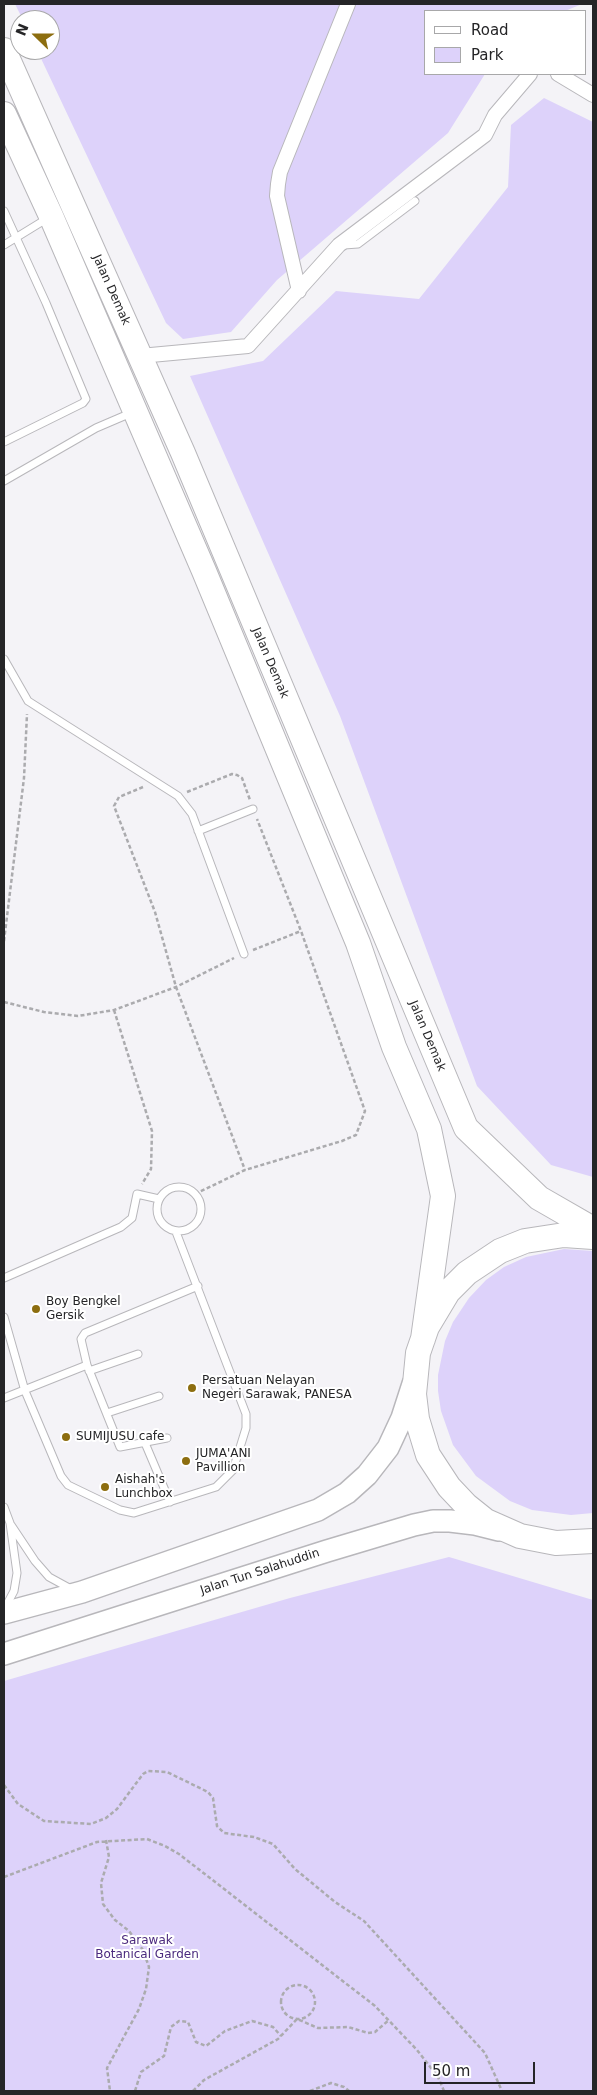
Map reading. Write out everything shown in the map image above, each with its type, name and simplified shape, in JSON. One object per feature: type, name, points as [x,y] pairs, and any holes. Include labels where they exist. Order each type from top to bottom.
[{"type":"highway","name":"Jalan Demak","points":[[4,50],[140,356],[466,1128],[539,1198],[593,1229]]},
{"type":"highway","name":"Jalan Demak","points":[[4,114],[51,216],[135,411],[310,826],[358,943],[394,1047],[428,1129],[443,1196],[422,1339]]},
{"type":"highway","points":[[593,1238],[564,1235],[538,1238],[512,1246],[488,1258],[467,1273],[448,1292],[434,1314],[422,1339],[414,1381],[415,1406],[420,1432],[428,1455],[441,1477],[457,1497],[497,1527],[520,1536],[556,1543],[593,1541]]},
{"type":"main road","points":[[4,1611],[82,1592],[318,1510],[347,1493],[367,1475],[388,1448],[402,1418],[414,1381]]},
{"type":"main road","name":"Jalan Tun Salahuddin","points":[[4,1654],[327,1550],[414,1525],[433,1521],[450,1521],[475,1524],[520,1536]]},
{"type":"street","points":[[299,291],[277,196],[280,172],[348,4]]},
{"type":"street","points":[[140,356],[248,346],[339,245],[485,135],[495,115],[529,75]]},
{"type":"street","points":[[560,75],[593,95]]},
{"type":"lane","points":[[339,245],[358,244],[415,201]]},
{"type":"lane","points":[[4,211],[86,399],[83,403],[4,442]]},
{"type":"lane","points":[[4,246],[51,216]]},
{"type":"lane","points":[[4,481],[96,428],[135,411]]},
{"type":"lane","points":[[4,659],[28,701],[178,796],[192,814],[244,954]]},
{"type":"lane","points":[[198,830],[253,809]]},
{"type":"lane","points":[[176,1187],[183,1187],[195,1194],[199,1200],[200,1216],[191,1228],[176,1232],[163,1226],[159,1220],[156,1213],[159,1199],[163,1193],[176,1187]]},
{"type":"lane","points":[[4,1278],[121,1227],[132,1218],[137,1194],[159,1199]]},
{"type":"lane","points":[[4,1317],[25,1391],[61,1476],[68,1485],[120,1510],[134,1513],[216,1487],[232,1470],[246,1428],[246,1414],[176,1232]]},
{"type":"lane","points":[[167,1438],[120,1448],[88,1368],[81,1343],[85,1333],[198,1286]]},
{"type":"lane","points":[[4,1398],[88,1368],[138,1354]]},
{"type":"lane","points":[[106,1413],[159,1396]]},
{"type":"lane","points":[[145,1443],[170,1502]]},
{"type":"lane","points":[[4,1508],[10,1523],[35,1561],[49,1577],[67,1588],[82,1592]]},
{"type":"lane","points":[[4,1611],[14,1591],[17,1573],[10,1523]]},
{"type":"path","points":[[4,941],[24,778],[28,701]]},
{"type":"path","points":[[178,796],[232,774],[242,778],[301,931],[365,1111],[356,1135],[342,1142],[245,1170],[195,1194]]},
{"type":"path","points":[[154,782],[119,797],[114,806],[155,912],[176,987],[245,1170]]},
{"type":"path","points":[[4,1002],[44,1012],[78,1016],[114,1010],[176,987],[244,954],[301,931]]},
{"type":"path","points":[[114,1010],[152,1131],[151,1169],[137,1194]]},
{"type":"path","points":[[4,1785],[18,1804],[44,1820],[91,1824],[106,1818],[117,1809],[143,1774],[148,1771],[167,1772],[208,1792],[213,1798],[217,1826],[224,1833],[254,1837],[273,1844],[295,1869],[335,1902],[364,1922],[485,2053],[502,2091]]},
{"type":"path","points":[[4,1877],[106,1840],[146,1839],[179,1854],[375,2006],[438,2077],[444,2091]]},
{"type":"path","points":[[106,1840],[109,1857],[101,1883],[103,1904],[115,1920],[129,1930],[143,1950],[149,1967],[146,1989],[138,2009],[106,2068],[110,2091]]},
{"type":"path","points":[[193,2091],[204,2080],[281,2036],[297,2019],[305,2017],[311,2012],[314,2003],[310,1991],[297,1985],[286,1990],[281,2004],[288,2015],[297,2019],[318,2028],[348,2027],[368,2033],[375,2032],[389,2020]]},
{"type":"path","points":[[134,2091],[141,2072],[164,2056],[171,2027],[179,2021],[188,2022],[196,2042],[206,2046],[225,2031],[252,2021],[273,2026],[281,2036]]},
{"type":"path","points":[[310,2091],[331,2083],[350,2091]]},
{"type":"green space","points":[[15,4],[582,4],[567,10],[424,10],[424,75],[484,75],[448,133],[277,280],[231,332],[183,339],[166,323],[42,60],[60,60],[60,10],[18,10]]},
{"type":"green space","points":[[544,98],[593,122],[593,1177],[551,1165],[477,1086],[340,716],[190,376],[263,361],[336,291],[419,299],[508,187],[511,125]]},
{"type":"green space","points":[[564,1249],[593,1251],[593,1513],[571,1515],[532,1510],[510,1501],[476,1476],[453,1445],[441,1411],[438,1391],[438,1375],[445,1341],[453,1322],[469,1298],[486,1280],[504,1267],[526,1257]]},
{"type":"green space","name":"Sarawak Botanical Garden","points":[[449,1557],[593,1600],[593,2091],[4,2091],[4,1681],[290,1598]]},
{"type":"place","name":"Boy Bengkel Gersik","points":[[36,1309]]},
{"type":"place","name":"Persatuan Nelayan Negeri Sarawak, PANESA","points":[[192,1388]]},
{"type":"place","name":"SUMIJUSU cafe","points":[[66,1437]]},
{"type":"place","name":"JUMA'ANI Pavillion","points":[[186,1461]]},
{"type":"place","name":"Aishah's Lunchbox","points":[[105,1487]]}]
